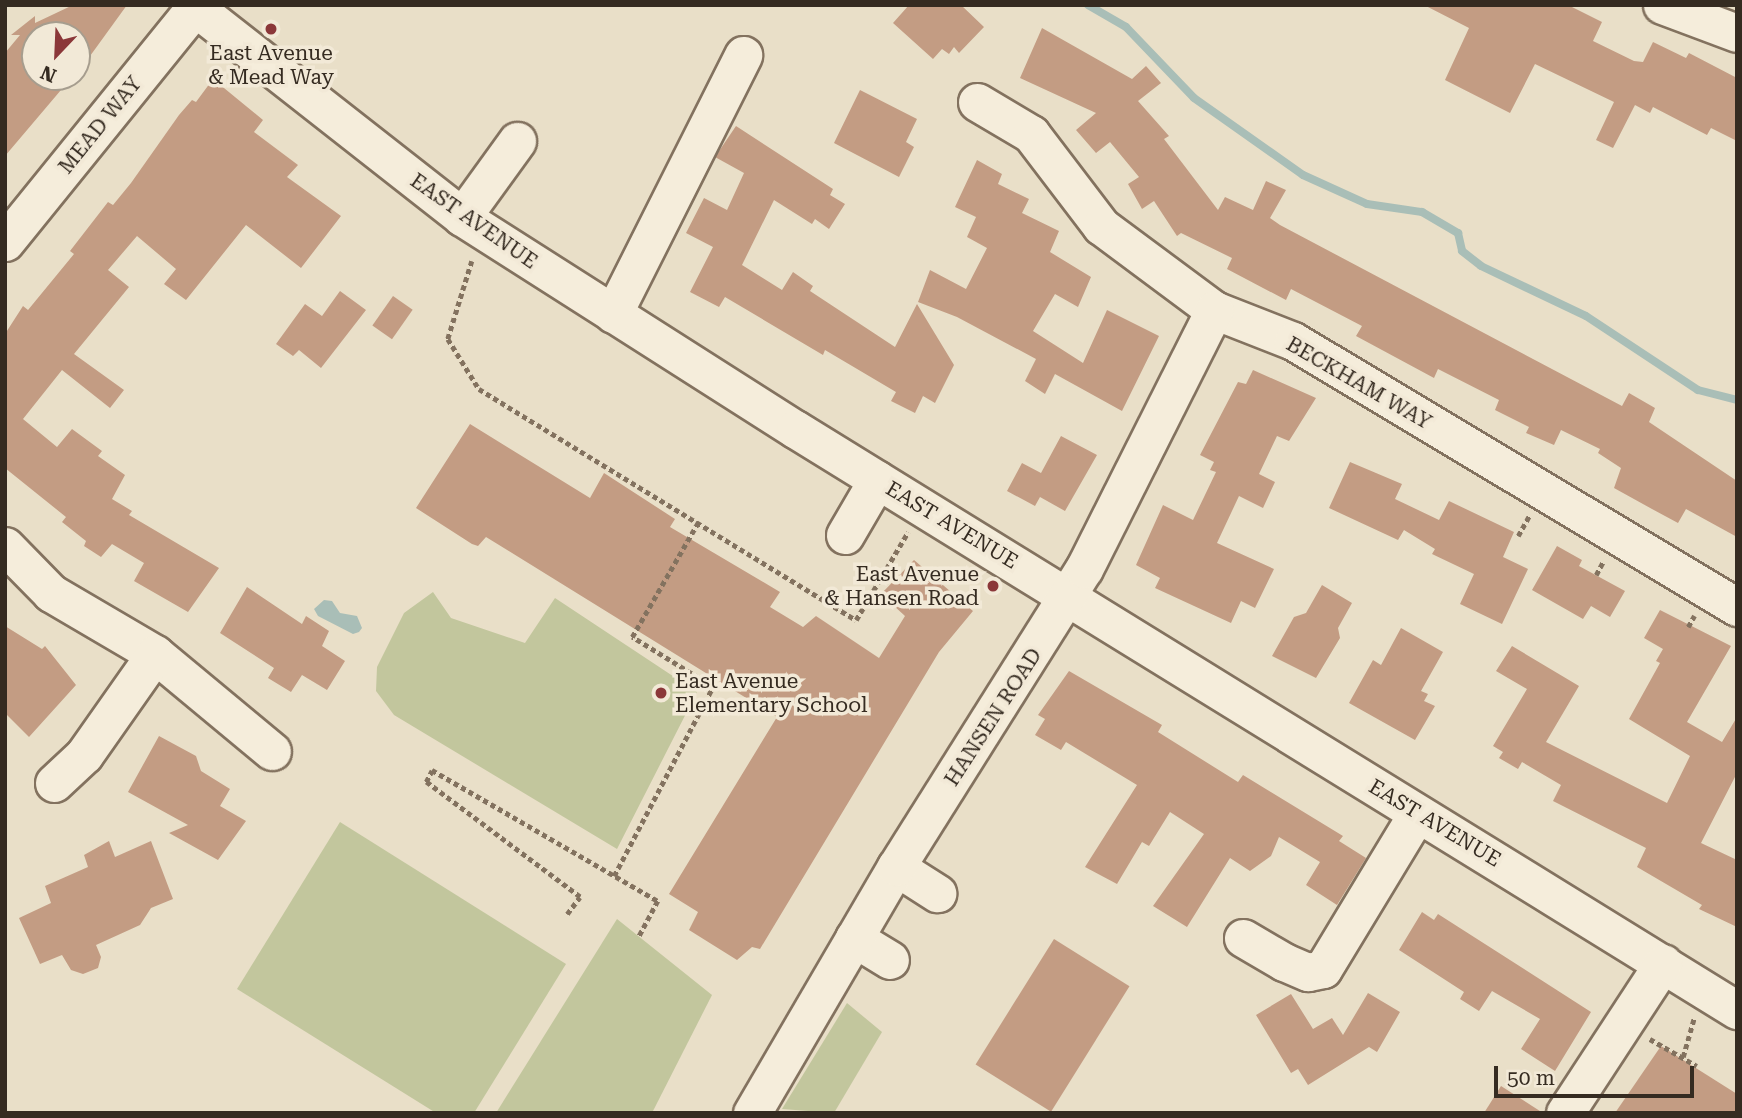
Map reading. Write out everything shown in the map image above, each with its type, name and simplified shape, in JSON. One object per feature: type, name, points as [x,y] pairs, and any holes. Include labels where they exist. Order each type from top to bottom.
[{"type":"street","points":[[1662,5],[1737,33]]},
{"type":"street","name":"EAST AVENUE","points":[[195,6],[462,217],[877,480],[1737,1010]]},
{"type":"street","name":"MEAD WAY","points":[[5,242],[195,6]]},
{"type":"street","points":[[613,314],[743,55]]},
{"type":"street","name":"BECKHAM WAY","points":[[977,102],[1031,134],[1101,226],[1214,310],[1293,341],[1737,607]]},
{"type":"street","points":[[462,217],[517,141]]},
{"type":"street","name":"HANSEN ROAD","points":[[752,1113],[896,867],[1068,597],[1214,310]]},
{"type":"street","points":[[845,535],[877,480]]},
{"type":"street","points":[[5,546],[51,593],[155,654],[272,751]]},
{"type":"street","points":[[54,783],[84,755],[155,654]]},
{"type":"street","points":[[1243,938],[1283,962],[1308,972],[1323,969],[1417,814]]},
{"type":"street","points":[[896,867],[937,893]]},
{"type":"street","points":[[854,938],[890,960]]},
{"type":"street","points":[[1564,1113],[1663,963]]},
{"type":"path","points":[[472,259],[448,339],[478,389],[699,521],[856,620],[908,532]]},
{"type":"path","points":[[614,876],[713,687],[632,637],[699,521]]},
{"type":"path","points":[[567,914],[580,897],[426,782],[432,770],[658,901],[639,936]]},
{"type":"path","points":[[1683,1057],[1694,1018]]},
{"type":"path","points":[[1643,1035],[1697,1066]]},
{"type":"green space","points":[[433,592],[451,618],[525,643],[555,598],[697,692],[617,849],[394,715],[376,691],[377,667],[404,613]]},
{"type":"green space","points":[[340,822],[566,964],[474,1113],[436,1113],[237,989]]},
{"type":"green space","points":[[617,919],[712,995],[652,1113],[496,1113]]},
{"type":"green space","points":[[847,1003],[882,1032],[834,1113],[782,1109]]},
{"type":"water","points":[[324,600],[332,601],[340,613],[357,616],[362,628],[359,632],[353,634],[318,616],[314,609]]},
{"type":"building","points":[[73,5],[127,5],[91,55],[91,21],[39,21]]},
{"type":"building","points":[[909,5],[961,5],[984,27],[959,53],[954,47],[949,54],[942,49],[933,59],[893,23]]},
{"type":"building","points":[[1424,5],[1568,5],[1602,22],[1593,41],[1634,61],[1643,62],[1653,42],[1686,58],[1689,53],[1737,78],[1737,141],[1711,128],[1707,135],[1653,107],[1650,113],[1635,105],[1613,148],[1596,140],[1614,102],[1535,64],[1510,113],[1445,80],[1469,28]]},
{"type":"building","points":[[21,27],[21,91],[60,91],[5,156],[5,53],[20,35],[11,35]]},
{"type":"building","points":[[1042,28],[1132,79],[1146,66],[1161,83],[1138,101],[1169,136],[1164,139],[1218,210],[1225,197],[1253,210],[1266,181],[1286,190],[1270,218],[1280,225],[1622,406],[1629,393],[1655,408],[1649,422],[1737,481],[1737,537],[1686,509],[1678,523],[1614,488],[1621,468],[1598,453],[1600,449],[1561,430],[1554,445],[1526,433],[1529,427],[1495,410],[1499,400],[1438,369],[1434,378],[1356,336],[1362,326],[1291,289],[1286,300],[1227,269],[1232,258],[1181,233],[1177,236],[1154,201],[1142,209],[1128,184],[1139,177],[1110,142],[1096,153],[1076,130],[1096,113],[1020,78]]},
{"type":"building","points":[[213,79],[263,120],[254,132],[298,165],[287,177],[341,216],[301,268],[246,225],[186,300],[164,284],[176,269],[137,236],[108,270],[129,287],[74,354],[124,390],[110,408],[62,370],[23,419],[57,447],[72,429],[102,451],[98,456],[125,475],[112,499],[132,511],[129,515],[219,568],[188,612],[134,581],[144,563],[112,544],[101,557],[84,546],[86,541],[62,522],[66,517],[5,468],[5,334],[23,306],[28,310],[74,254],[70,251],[108,202],[113,205],[179,115],[192,100],[196,102]]},
{"type":"building","points":[[860,90],[917,119],[906,142],[914,147],[899,177],[834,143]]},
{"type":"building","points":[[736,126],[833,189],[830,195],[845,204],[829,229],[815,219],[812,224],[774,200],[742,265],[782,290],[793,272],[813,286],[810,291],[895,347],[917,304],[954,365],[935,403],[923,396],[915,413],[891,401],[896,392],[825,350],[823,355],[725,297],[719,307],[690,292],[713,247],[686,233],[704,198],[727,210],[744,173],[715,157]]},
{"type":"building","points":[[977,160],[1002,174],[998,184],[1029,199],[1022,213],[1059,231],[1050,252],[1091,277],[1078,307],[1055,294],[1033,331],[1083,363],[1107,310],[1159,336],[1122,411],[1055,374],[1045,394],[1025,381],[1036,359],[957,317],[918,302],[930,270],[966,289],[987,248],[967,237],[976,217],[955,207]]},
{"type":"building","points":[[340,291],[366,310],[321,368],[299,350],[293,356],[276,344],[305,304],[322,316]]},
{"type":"building","points":[[393,296],[413,310],[392,339],[372,325]]},
{"type":"building","points":[[1253,370],[1316,398],[1289,441],[1277,436],[1259,474],[1275,482],[1263,508],[1239,496],[1217,543],[1274,569],[1255,608],[1241,601],[1231,623],[1155,588],[1160,578],[1136,565],[1163,505],[1193,520],[1216,472],[1210,470],[1214,462],[1200,455],[1238,382],[1246,384]]},
{"type":"building","points":[[470,424],[590,498],[604,473],[675,519],[670,527],[780,592],[770,607],[803,627],[816,616],[879,658],[905,616],[881,594],[914,560],[973,611],[939,652],[760,949],[752,947],[737,960],[689,930],[698,912],[669,894],[777,717],[486,537],[478,546],[472,544],[416,508]]},
{"type":"building","points":[[1061,436],[1097,455],[1065,511],[1040,497],[1035,506],[1007,491],[1022,463],[1041,473]]},
{"type":"building","points":[[1350,462],[1402,484],[1395,499],[1439,520],[1449,501],[1514,532],[1503,557],[1528,569],[1502,624],[1460,604],[1474,574],[1432,554],[1435,549],[1404,530],[1398,540],[1329,508]]},
{"type":"building","points":[[1557,546],[1582,560],[1579,566],[1625,591],[1610,617],[1591,606],[1583,619],[1532,590]]},
{"type":"building","points":[[1322,585],[1352,603],[1338,628],[1340,638],[1316,678],[1272,656],[1294,617],[1306,613]]},
{"type":"building","points":[[247,587],[302,624],[306,616],[329,631],[322,646],[345,661],[327,690],[302,675],[291,692],[268,678],[274,668],[220,633]]},
{"type":"building","points":[[1660,610],[1731,646],[1687,722],[1722,742],[1737,717],[1737,773],[1701,843],[1737,860],[1737,927],[1699,909],[1702,905],[1637,867],[1646,848],[1553,801],[1561,785],[1522,762],[1518,769],[1499,758],[1503,752],[1493,746],[1527,689],[1496,671],[1512,646],[1579,686],[1546,742],[1667,803],[1690,756],[1629,719],[1660,663],[1656,661],[1663,649],[1644,638]]},
{"type":"building","points":[[5,626],[42,649],[45,646],[76,685],[29,737],[5,713]]},
{"type":"building","points":[[1401,628],[1443,652],[1421,691],[1428,694],[1424,701],[1435,706],[1415,740],[1349,703],[1373,660],[1381,665]]},
{"type":"building","points":[[1069,671],[1162,725],[1158,732],[1238,782],[1243,775],[1343,836],[1339,841],[1366,858],[1337,905],[1306,885],[1320,862],[1279,837],[1271,856],[1250,871],[1230,858],[1187,927],[1153,906],[1204,834],[1170,812],[1149,846],[1142,842],[1117,884],[1085,867],[1137,785],[1066,742],[1061,750],[1035,735],[1045,719],[1038,715]]},
{"type":"building","points":[[159,736],[196,756],[201,771],[230,789],[220,806],[246,821],[218,860],[169,833],[188,825],[128,792]]},
{"type":"building","points":[[109,841],[115,857],[151,841],[173,899],[151,908],[140,925],[96,945],[101,957],[98,968],[83,974],[71,970],[62,955],[40,964],[19,918],[51,903],[45,886],[88,867],[84,855]]},
{"type":"building","points":[[1422,912],[1434,920],[1438,914],[1591,1012],[1555,1071],[1521,1049],[1540,1019],[1492,991],[1479,1011],[1460,999],[1464,992],[1399,950]]},
{"type":"building","points":[[1054,939],[1129,986],[1051,1112],[976,1065]]},
{"type":"building","points":[[1368,993],[1400,1012],[1377,1052],[1369,1047],[1308,1085],[1298,1069],[1291,1073],[1256,1015],[1291,994],[1313,1029],[1332,1018],[1343,1035]]},
{"type":"building","points":[[1661,1046],[1737,1094],[1737,1113],[1615,1113]]},
{"type":"building","points":[[1501,1086],[1543,1113],[1484,1113]]},
{"type":"waterway","points":[[1088,5],[1126,27],[1194,98],[1303,175],[1367,204],[1422,212],[1458,233],[1462,251],[1481,266],[1586,316],[1698,390],[1737,400]]},
{"type":"place","name":"East Avenue & Mead Way","points":[[271,29]]},
{"type":"place","name":"East Avenue & Hansen Road","points":[[993,586]]},
{"type":"place","name":"East Avenue Elementary School","points":[[661,693]]}]
